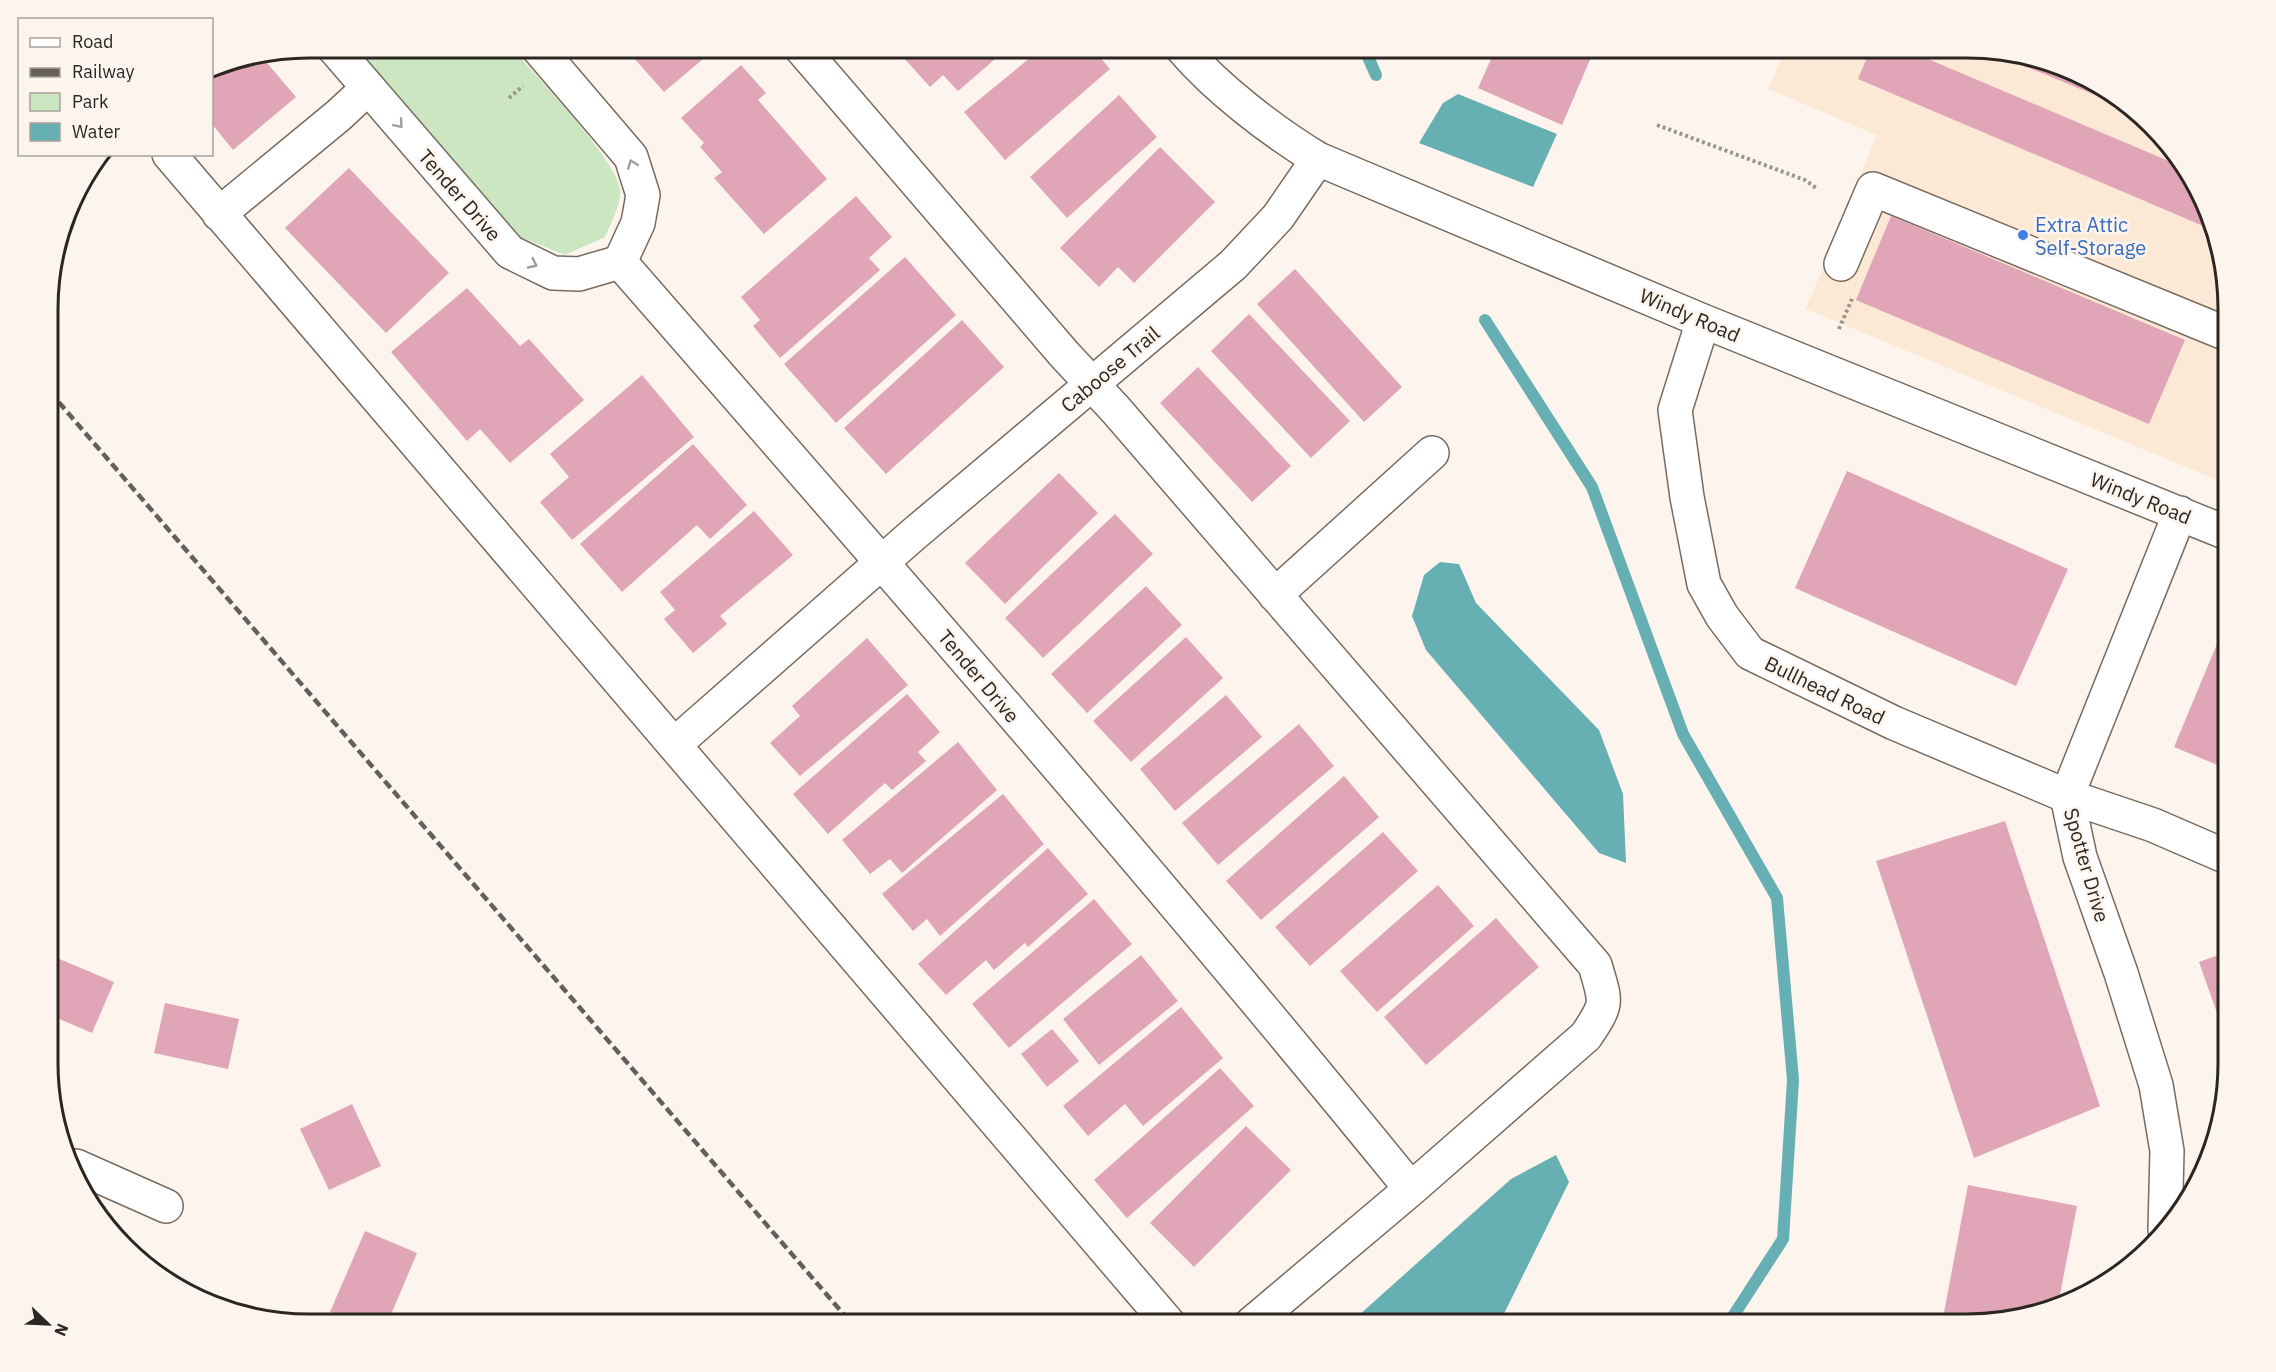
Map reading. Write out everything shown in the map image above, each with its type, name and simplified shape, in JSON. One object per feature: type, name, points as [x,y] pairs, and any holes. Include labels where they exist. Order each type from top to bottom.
[{"type":"street","name":"Tender Drive","points":[[342,58],[510,252],[553,273],[579,274],[620,262],[882,562],[1412,1189]]},
{"type":"street","points":[[547,58],[631,157],[643,195],[638,223],[620,262]]},
{"type":"street","points":[[810,58],[1595,965],[1605,1000],[1598,1018],[1586,1036],[1412,1189],[1263,1314]]},
{"type":"street","name":"Windy Road","points":[[1191,58],[1280,136],[1318,159],[1703,321],[2218,529]]},
{"type":"street","points":[[219,214],[368,88]]},
{"type":"street","points":[[171,156],[1160,1314]]},
{"type":"street","name":"Caboose Trail","points":[[675,744],[882,562],[1233,265],[1278,217],[1318,159]]},
{"type":"street","points":[[1841,264],[1873,189],[2218,330]]},
{"type":"street","name":"Bullhead Road","points":[[1703,321],[1675,410],[1687,497],[1704,584],[1722,616],[1750,652],[1894,723],[2067,796],[2153,825],[2218,853]]},
{"type":"street","points":[[1275,595],[1432,453]]},
{"type":"street","name":"Spotter Drive","points":[[2166,1216],[2168,1151],[2156,1085],[2121,973],[2080,857],[2067,796],[2180,513]]},
{"type":"street","points":[[82,1169],[166,1206]]},
{"type":"path","points":[[1657,125],[1805,180],[1816,188]]},
{"type":"shaded area","name":"Extra Attic Self-Storage","points":[[1782,58],[1983,59],[2031,67],[2078,84],[2106,101],[2132,121],[2166,157],[2184,184],[2198,213],[2213,261],[2218,310],[2218,480],[1806,309],[1877,135],[1768,89]]},
{"type":"green space","points":[[366,58],[521,58],[574,118],[605,159],[616,176],[620,189],[615,214],[605,237],[565,255],[520,237]]},
{"type":"water","points":[[1458,94],[1557,134],[1533,187],[1419,143],[1443,103]]},
{"type":"water","points":[[1440,562],[1459,564],[1476,603],[1599,730],[1623,794],[1626,863],[1599,853],[1426,650],[1412,616],[1424,575]]},
{"type":"water","points":[[1556,1155],[1569,1182],[1504,1314],[1360,1314],[1511,1179]]},
{"type":"building","points":[[634,58],[704,58],[664,92]]},
{"type":"building","points":[[904,58],[996,58],[958,91],[943,75],[930,87]]},
{"type":"building","points":[[1030,58],[1101,58],[1110,69],[1005,160],[964,112]]},
{"type":"building","points":[[1492,58],[1591,58],[1562,125],[1478,88]]},
{"type":"building","points":[[1867,58],[1926,58],[2169,161],[2192,198],[2203,226],[1858,79]]},
{"type":"building","points":[[267,62],[296,97],[233,150],[213,125],[213,78]]},
{"type":"building","points":[[741,65],[766,93],[758,100],[827,179],[764,234],[714,178],[722,172],[700,147],[704,143],[681,118]]},
{"type":"building","points":[[2022,65],[2078,84],[2100,97]]},
{"type":"building","points":[[1119,95],[1157,137],[1067,218],[1030,177]]},
{"type":"building","points":[[1160,147],[1215,202],[1134,283],[1118,267],[1099,287],[1060,248]]},
{"type":"building","points":[[349,168],[449,273],[386,333],[285,228]]},
{"type":"building","points":[[856,196],[892,237],[869,258],[880,270],[780,358],[753,326],[760,320],[741,297]]},
{"type":"building","points":[[1891,216],[2185,340],[2149,424],[1856,300]]},
{"type":"building","points":[[905,257],[956,315],[836,423],[784,364]]},
{"type":"building","points":[[1295,269],[1402,387],[1364,422],[1257,304]]},
{"type":"building","points":[[467,288],[520,346],[529,339],[584,400],[510,463],[480,429],[467,441],[391,352]]},
{"type":"building","points":[[1249,314],[1350,421],[1311,458],[1211,351]]},
{"type":"building","points":[[962,320],[1004,367],[886,474],[844,428]]},
{"type":"building","points":[[1198,367],[1291,466],[1252,502],[1160,403]]},
{"type":"building","points":[[642,375],[694,437],[572,540],[540,502],[569,477],[550,454]]},
{"type":"building","points":[[693,444],[747,505],[710,539],[697,525],[622,592],[580,544]]},
{"type":"building","points":[[1847,471],[2068,569],[2016,686],[1795,588]]},
{"type":"building","points":[[1059,473],[1098,513],[1005,604],[965,563]]},
{"type":"building","points":[[754,511],[793,555],[720,616],[727,624],[693,653],[664,619],[675,610],[660,592]]},
{"type":"building","points":[[1115,514],[1153,554],[1043,658],[1005,618]]},
{"type":"building","points":[[1146,586],[1182,625],[1087,713],[1051,674]]},
{"type":"building","points":[[1186,637],[1223,678],[1131,762],[1093,721]]},
{"type":"building","points":[[867,638],[908,685],[800,776],[770,743],[800,716],[792,706]]},
{"type":"building","points":[[2218,642],[2218,765],[2174,747]]},
{"type":"building","points":[[907,694],[940,732],[918,752],[926,761],[892,790],[885,783],[828,834],[793,794]]},
{"type":"building","points":[[1226,695],[1262,737],[1175,811],[1140,769]]},
{"type":"building","points":[[1299,724],[1334,766],[1218,865],[1182,823]]},
{"type":"building","points":[[958,742],[997,790],[902,873],[890,859],[870,874],[842,840]]},
{"type":"building","points":[[1344,776],[1379,817],[1261,920],[1226,881]]},
{"type":"building","points":[[1003,794],[1044,844],[940,936],[927,919],[913,931],[882,894]]},
{"type":"building","points":[[2005,821],[2100,1106],[1974,1158],[1876,861]]},
{"type":"building","points":[[1383,832],[1418,871],[1310,966],[1275,927]]},
{"type":"building","points":[[1048,848],[1088,894],[1028,947],[1025,943],[994,970],[986,960],[946,995],[918,964]]},
{"type":"building","points":[[1438,885],[1474,926],[1377,1012],[1340,971]]},
{"type":"building","points":[[1094,899],[1132,944],[1009,1048],[972,1004]]},
{"type":"building","points":[[1496,918],[1539,967],[1426,1065],[1384,1017]]},
{"type":"building","points":[[1141,955],[1178,1001],[1099,1065],[1063,1019]]},
{"type":"building","points":[[2218,955],[2218,1016],[2199,962]]},
{"type":"building","points":[[58,958],[114,982],[92,1033],[58,1018]]},
{"type":"building","points":[[165,1003],[239,1019],[228,1069],[154,1053]]},
{"type":"building","points":[[1181,1007],[1223,1058],[1143,1126],[1125,1104],[1088,1136],[1063,1106]]},
{"type":"building","points":[[1052,1029],[1079,1061],[1047,1087],[1021,1054]]},
{"type":"building","points":[[1220,1068],[1254,1106],[1127,1218],[1094,1180]]},
{"type":"building","points":[[352,1104],[381,1166],[329,1190],[300,1129]]},
{"type":"building","points":[[1246,1126],[1291,1170],[1194,1267],[1150,1223]]},
{"type":"building","points":[[1968,1185],[2077,1206],[2060,1295],[2015,1309],[1944,1314]]},
{"type":"building","points":[[365,1231],[417,1253],[391,1314],[335,1314],[330,1312]]},
{"type":"waterway","points":[[1368,58],[1376,75]]},
{"type":"waterway","points":[[1485,320],[1592,487],[1683,734],[1777,898],[1793,1080],[1783,1239],[1734,1314]]},
{"type":"railway","points":[[58,401],[843,1314]]},
{"type":"place","name":"Extra Attic Self-Storage","points":[[2023,235]]}]
